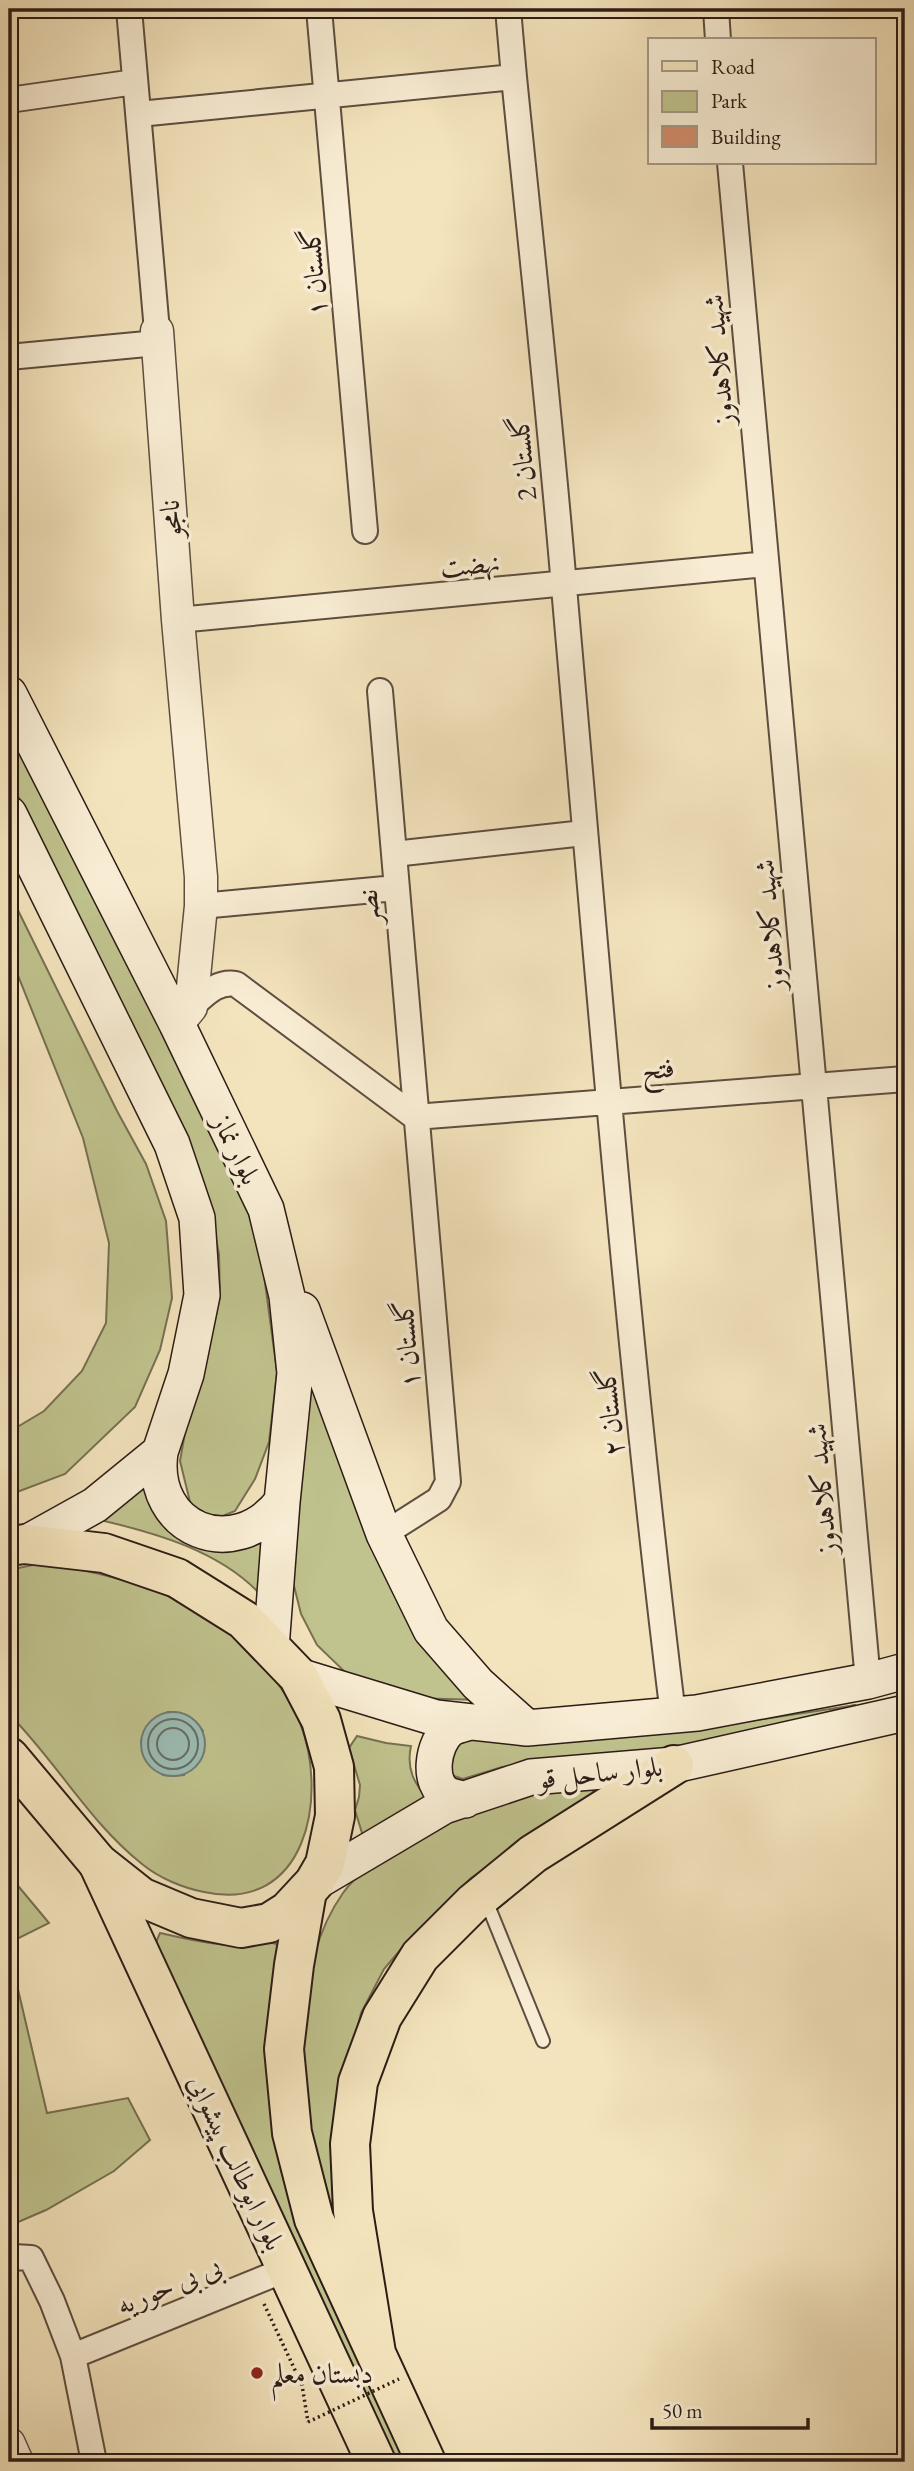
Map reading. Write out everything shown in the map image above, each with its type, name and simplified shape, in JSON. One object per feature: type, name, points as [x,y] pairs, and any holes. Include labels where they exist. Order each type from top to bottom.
[{"type":"main road","name":"بلوار نماز","points":[[9,694],[184,1016],[266,1209],[287,1296],[295,1373],[271,1648]]},
{"type":"main road","name":"بلوار نماز","points":[[9,814],[172,1143],[197,1218],[202,1296],[186,1374],[160,1451]]},
{"type":"main road","points":[[266,1209],[384,1534],[431,1630],[478,1684],[527,1728]]},
{"type":"main road","points":[[160,1451],[160,1486],[177,1516],[191,1526],[224,1535],[242,1532],[257,1526],[282,1502]]},
{"type":"main road","points":[[17,1545],[94,1505],[160,1451]]},
{"type":"main road","points":[[9,1756],[98,1863],[141,1897],[191,1918],[241,1928],[269,1923],[288,1911],[310,1887],[325,1864],[335,1816],[334,1767],[321,1720],[298,1676],[244,1620],[177,1578],[104,1553],[17,1545]]},
{"type":"main road","name":"بلوار ساحل قو","points":[[298,1676],[436,1718],[527,1728],[697,1713],[868,1681],[905,1671]]},
{"type":"main road","name":"بلوار ساحل قو","points":[[310,1887],[444,1806],[531,1777],[674,1765],[905,1713]]},
{"type":"main road","points":[[464,1800],[446,1794],[438,1783],[433,1764],[438,1744],[450,1729],[470,1722]]},
{"type":"main road","points":[[388,2366],[353,2211],[350,2144],[358,2082],[382,2017],[420,1956],[483,1895],[533,1854],[674,1765]]},
{"type":"main road","name":"بلوار ابوطالب پیشوایی","points":[[98,1863],[270,2276],[376,2462]]},
{"type":"main road","name":"بلوار ابوطالب پیشوایی","points":[[310,1887],[294,1965],[284,2049],[292,2133],[314,2219],[388,2366],[426,2462]]},
{"type":"street","name":"نامجو","points":[[129,9],[201,877],[201,906],[184,1016]]},
{"type":"street","name":"گلستان ۱","points":[[319,9],[365,531]]},
{"type":"street","name":"گلستان 2","points":[[508,9],[564,585],[584,834]]},
{"type":"street","points":[[716,9],[718,38]]},
{"type":"street","points":[[139,114],[514,77]]},
{"type":"street","points":[[9,100],[135,82]]},
{"type":"street","name":"شهید کلاهدوز","points":[[730,164],[868,1681]]},
{"type":"street","points":[[9,357],[157,337]]},
{"type":"street","name":"نهضت","points":[[178,620],[766,564]]},
{"type":"street","name":"نصر","points":[[380,691],[415,1117]]},
{"type":"street","points":[[394,854],[584,834]]},
{"type":"street","name":"گلستان ۲","points":[[584,834],[651,1540],[673,1715]]},
{"type":"street","points":[[201,906],[396,888]]},
{"type":"street","points":[[184,1016],[215,986],[236,984],[415,1117]]},
{"type":"street","name":"فتح","points":[[415,1117],[905,1079]]},
{"type":"street","name":"گلستان ۱","points":[[384,1534],[439,1499],[448,1482],[415,1117]]},
{"type":"street","points":[[10,2259],[31,2258],[52,2301],[73,2356],[94,2462]]},
{"type":"street","name":"بی بی حوریه","points":[[73,2356],[270,2276]]},
{"type":"street","points":[[9,2444],[17,2462]]},
{"type":"lane","points":[[483,1895],[543,2041]]},
{"type":"path","points":[[270,2276],[302,2385],[309,2421],[388,2366]]},
{"type":"green space","points":[[9,721],[244,1198],[261,1253],[277,1372],[269,1442],[255,1479],[235,1511],[213,1520],[192,1510],[180,1461],[186,1427],[201,1383],[220,1297],[219,1254],[208,1197],[9,777]]},
{"type":"green space","points":[[9,892],[146,1164],[166,1221],[172,1298],[160,1350],[135,1407],[65,1474],[17,1492],[9,1492],[9,1432],[44,1411],[82,1371],[106,1323],[109,1243],[83,1138],[9,953]]},
{"type":"green space","points":[[311,1384],[478,1700],[414,1698],[348,1675],[317,1645],[301,1614],[292,1578]]},
{"type":"green space","points":[[143,1486],[150,1506],[163,1523],[266,1532],[259,1593],[243,1578],[206,1555],[143,1531],[100,1520]]},
{"type":"green space","points":[[42,1563],[108,1576],[151,1589],[192,1608],[251,1652],[274,1679],[293,1708],[308,1752],[312,1784],[309,1815],[301,1843],[287,1868],[266,1885],[239,1894],[204,1892],[156,1874],[105,1829],[9,1714],[9,1570]],"holes":[[[168,1712],[192,1719],[203,1731],[184,1775],[173,1776],[163,1775],[141,1742],[150,1724]]]},
{"type":"green space","points":[[856,1705],[742,1734],[671,1748],[502,1767],[463,1779],[454,1776],[450,1770],[454,1740],[712,1727]]},
{"type":"green space","points":[[357,1736],[411,1746],[413,1776],[430,1801],[370,1833],[362,1833],[355,1810],[360,1785],[349,1748]]},
{"type":"green space","points":[[586,1785],[595,1793],[471,1878],[413,1935],[384,1969],[361,2013],[340,2100],[337,2238],[310,2137],[303,2077],[306,1994],[311,1967],[329,1916],[343,1893],[362,1873],[446,1822],[501,1802]]},
{"type":"green space","points":[[9,1875],[49,1923],[9,1943]]},
{"type":"green space","points":[[160,1933],[222,1944],[262,1942],[280,1945],[275,1962],[268,2022],[267,2073],[281,2170],[294,2215],[406,2462],[391,2462],[154,1947]]},
{"type":"green space","points":[[9,1951],[47,2113],[128,2098],[150,2140],[114,2171],[46,2210],[9,2226]]},
{"type":"water","points":[[167,1712],[179,1712],[196,1721],[203,1732],[203,1756],[196,1767],[179,1776],[167,1776],[155,1771],[146,1762],[141,1750],[141,1738],[146,1726],[155,1717]]},
{"type":"building","points":[[901,525],[905,525],[905,583]]},
{"type":"place","name":"دبستان معلم","points":[[257,2373]]}]
